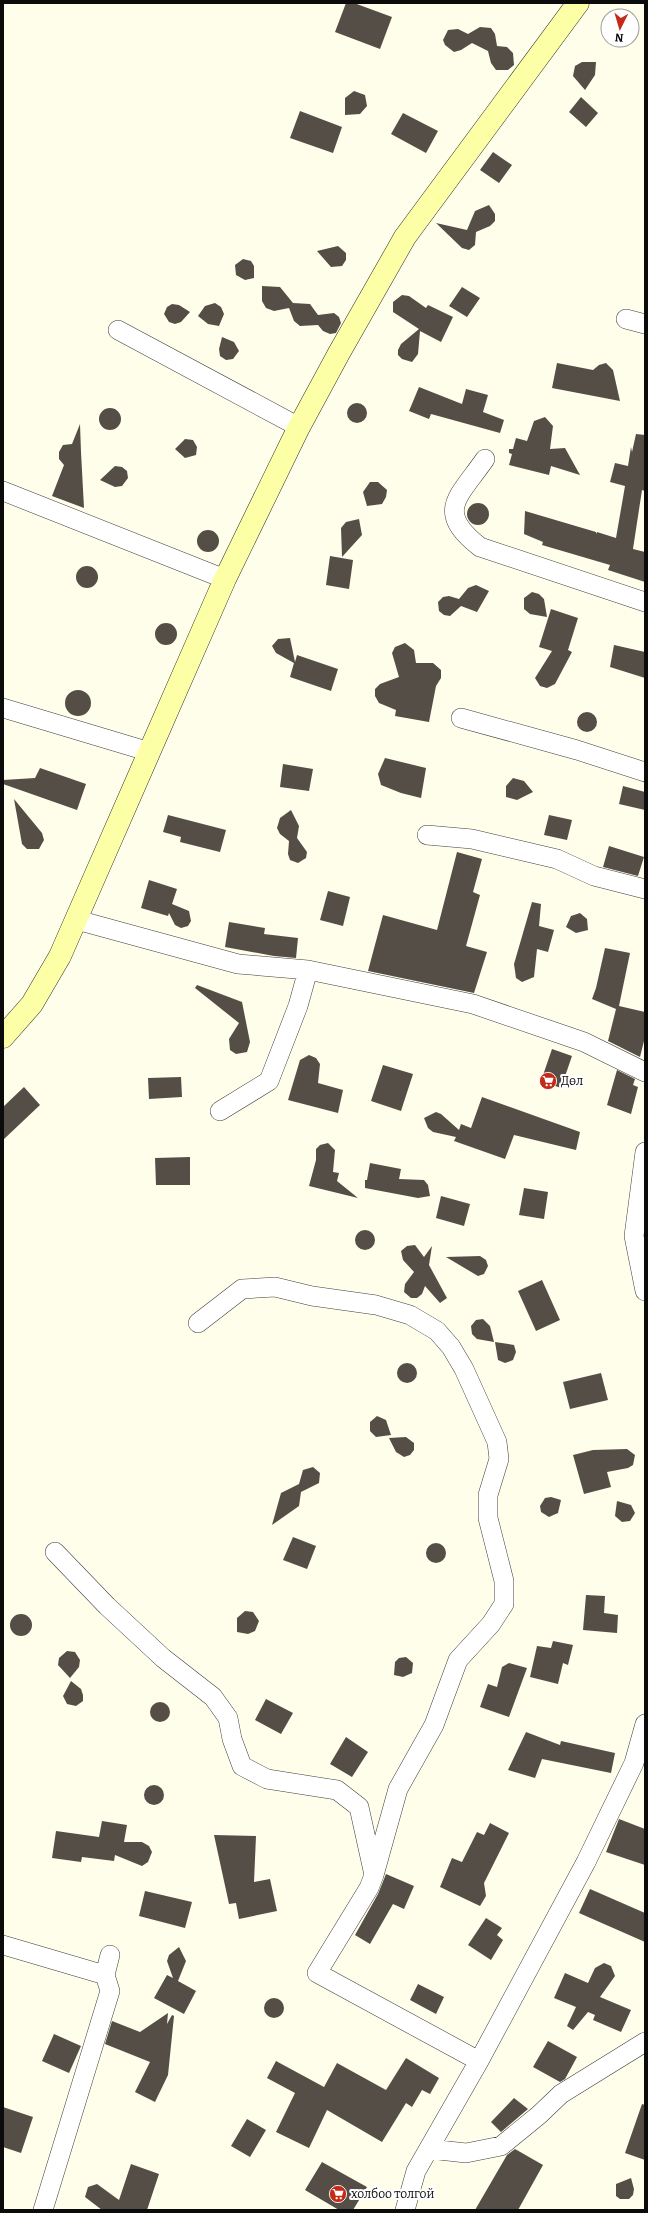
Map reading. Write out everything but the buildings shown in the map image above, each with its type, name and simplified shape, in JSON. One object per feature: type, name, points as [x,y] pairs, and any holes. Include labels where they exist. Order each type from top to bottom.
[{"type":"street","points":[[5,1033],[32,1004],[46,982],[78,920],[226,579],[300,427],[405,237],[578,3]]},
{"type":"street","points":[[626,319],[645,324]]},
{"type":"street","points":[[118,330],[300,427]]},
{"type":"street","points":[[485,459],[455,502],[454,518],[464,535],[480,547],[645,602]]},
{"type":"street","points":[[3,491],[226,579]]},
{"type":"street","points":[[3,708],[150,752]]},
{"type":"street","points":[[461,718],[577,750],[645,772]]},
{"type":"street","points":[[428,835],[472,839],[557,859],[594,876],[645,889]]},
{"type":"street","points":[[78,920],[238,964],[308,970],[473,1004],[584,1042],[645,1072]]},
{"type":"street","points":[[220,1111],[269,1081],[298,1006],[308,970]]},
{"type":"street","points":[[645,1152],[634,1236],[645,1290]]},
{"type":"street","points":[[198,1323],[242,1289],[275,1287],[312,1296],[376,1305],[410,1315],[437,1331],[451,1347],[464,1369],[497,1442],[499,1459],[488,1495],[488,1518],[504,1581],[504,1604],[491,1624],[458,1660],[434,1725],[398,1789],[369,1888],[317,1973],[479,2061]]},
{"type":"street","points":[[55,1552],[107,1606],[163,1658],[213,1697],[228,1718],[232,1739],[242,1766],[268,1779],[337,1790],[360,1807],[374,1875]]},
{"type":"street","points":[[405,2210],[416,2171],[430,2149],[479,2061],[586,1862],[634,1763],[645,1724]]},
{"type":"street","points":[[3,1945],[105,1975]]},
{"type":"street","points":[[43,2210],[110,1991],[105,1975],[110,1955]]},
{"type":"street","points":[[430,2149],[466,2153],[501,2146],[539,2115],[560,2094],[645,2042]]},
{"type":"place","name":"Дөл","points":[[548,1081]]},
{"type":"place","name":"холбоо толгой","points":[[338,2194]]}]
